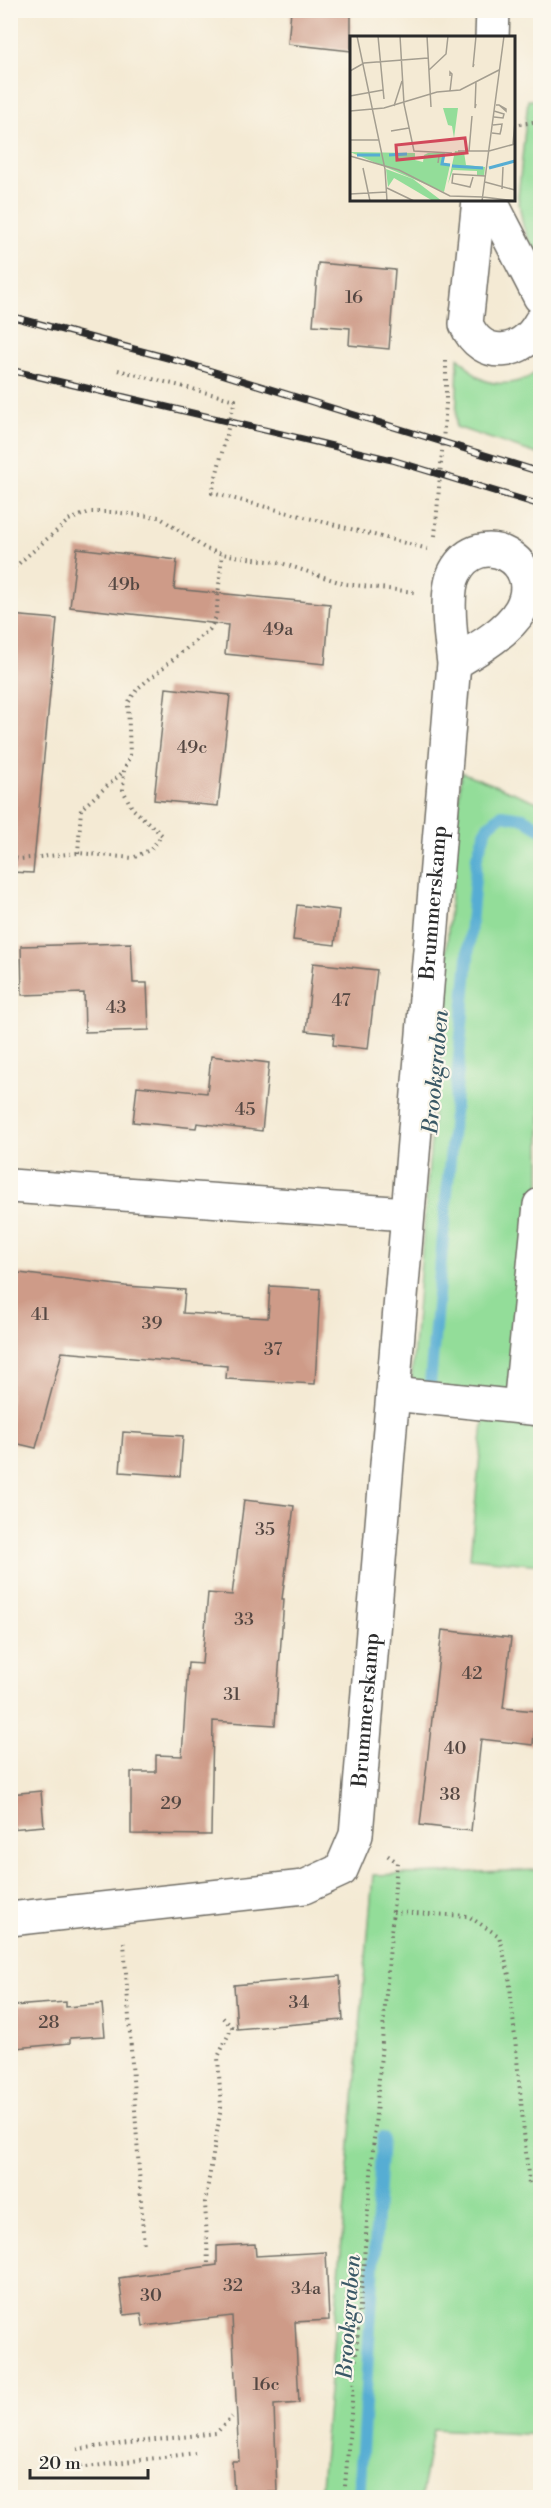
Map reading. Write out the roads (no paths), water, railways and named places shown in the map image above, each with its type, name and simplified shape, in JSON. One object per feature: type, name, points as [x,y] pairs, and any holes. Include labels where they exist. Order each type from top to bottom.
[{"type":"street","points":[[492,36],[493,10]]},
{"type":"street","points":[[479,201],[466,324],[475,339],[486,346],[500,350],[513,349],[526,343],[540,323]]},
{"type":"street","points":[[491,201],[540,297]]},
{"type":"street","name":"Brummerskamp","points":[[10,1919],[304,1887],[342,1870],[356,1835],[454,663],[446,573],[466,557],[487,550],[509,554],[522,566],[526,585],[521,608],[488,643],[454,663]]},
{"type":"street","points":[[10,1186],[407,1214]]},
{"type":"street","points":[[393,1394],[530,1408],[540,1205]]},
{"type":"waterway","name":"Brookgraben","points":[[430,1384],[477,856],[487,827],[501,815],[523,818],[540,828]]},
{"type":"waterway","name":"Brookgraben","points":[[359,2498],[382,2138]]},
{"type":"railway","points":[[10,316],[179,361],[540,472]]},
{"type":"railway","points":[[10,370],[392,460],[540,505]]}]
